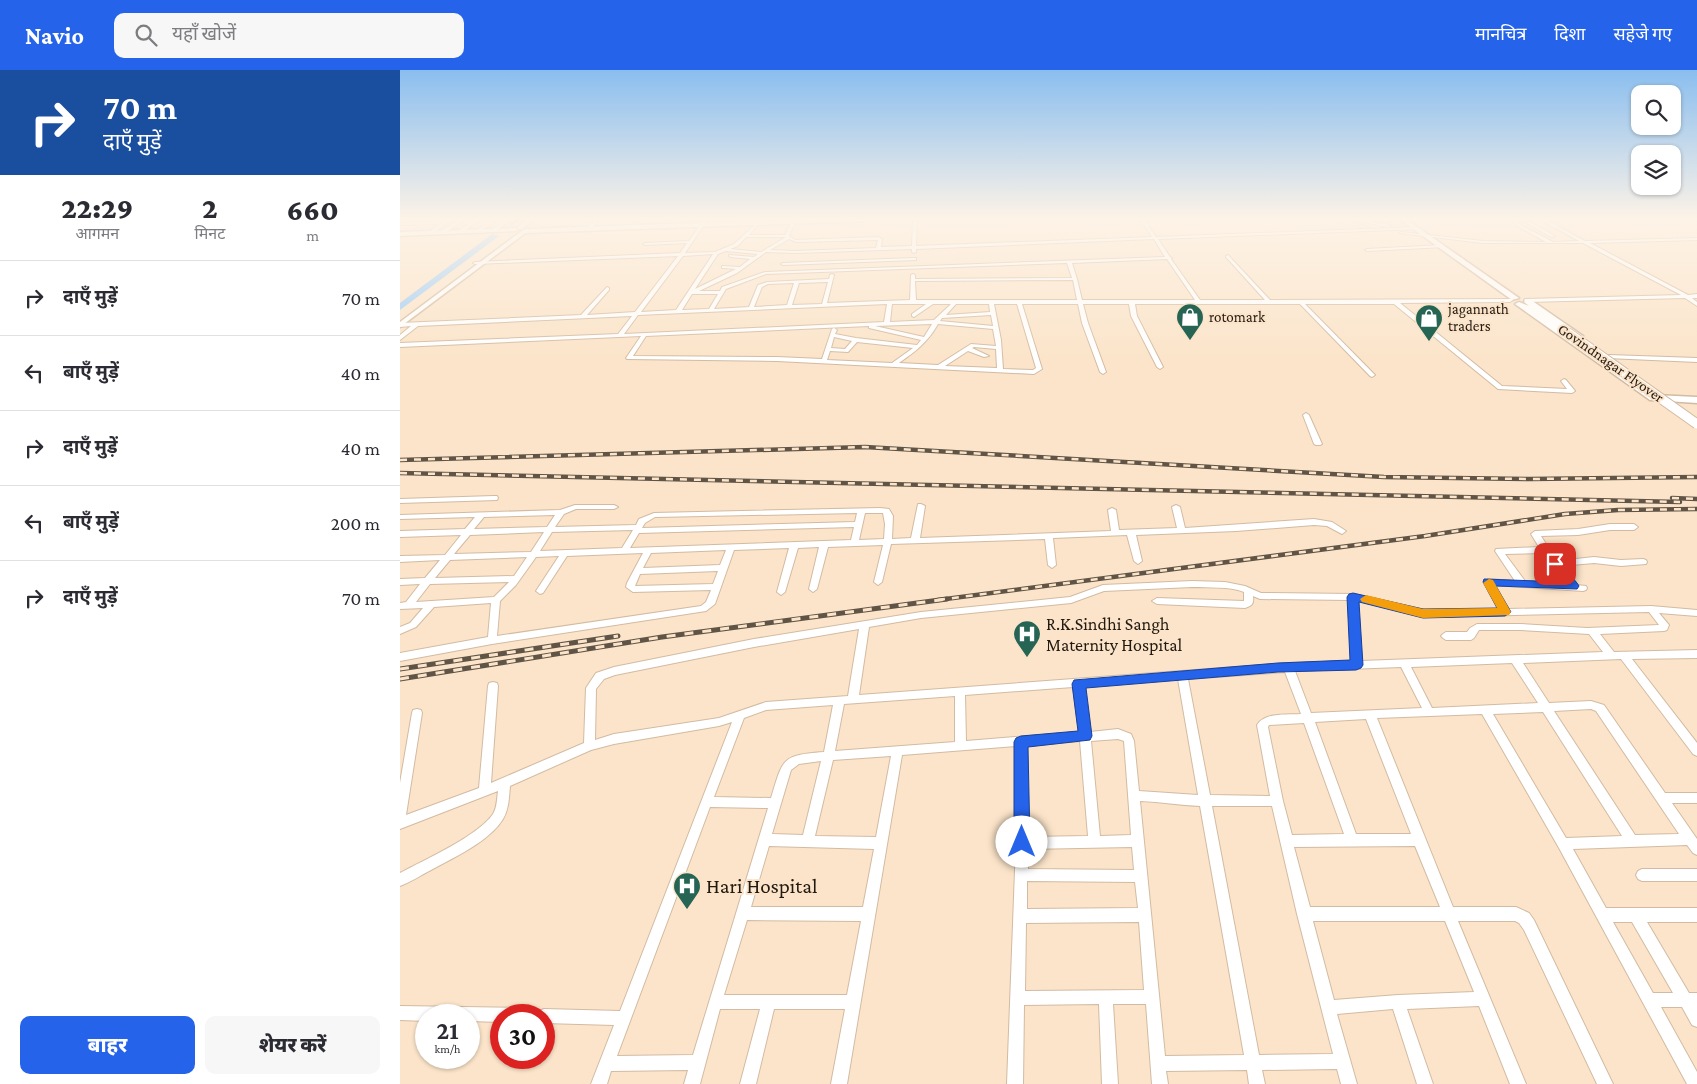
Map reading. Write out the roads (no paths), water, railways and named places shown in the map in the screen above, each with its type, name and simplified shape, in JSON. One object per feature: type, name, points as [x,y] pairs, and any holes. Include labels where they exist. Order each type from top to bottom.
[{"type":"main road","points":[[1471,266],[1521,302],[1609,357],[1667,399]]},
{"type":"main road","name":"Govindnagar Flyover","points":[[1521,302],[1697,424]]},
{"type":"main road","name":"Govindnagar Flyover","points":[[1521,302],[1653,398],[1697,400]]},
{"type":"street","points":[[400,321],[474,266]]},
{"type":"street","points":[[400,325],[474,266]]},
{"type":"street","points":[[620,335],[638,314],[672,266]]},
{"type":"street","points":[[678,312],[708,266]]},
{"type":"street","points":[[711,310],[721,292],[730,285],[765,274],[779,266]]},
{"type":"street","points":[[824,305],[835,266]]},
{"type":"street","points":[[765,274],[973,266]]},
{"type":"street","points":[[1071,266],[1085,323],[1104,372]]},
{"type":"street","points":[[1175,266],[1199,303]]},
{"type":"street","points":[[1237,266],[1269,302]]},
{"type":"street","points":[[1630,266],[1685,295],[1697,304]]},
{"type":"street","points":[[724,267],[742,268]]},
{"type":"street","points":[[691,293],[742,268]]},
{"type":"street","points":[[912,302],[914,269]]},
{"type":"street","points":[[913,280],[1075,279]]},
{"type":"street","points":[[751,308],[762,285],[773,282],[830,280]]},
{"type":"street","points":[[788,307],[797,281]]},
{"type":"street","points":[[583,316],[607,289]]},
{"type":"street","points":[[691,293],[721,292]]},
{"type":"street","points":[[400,325],[890,302],[1521,302],[1697,296]]},
{"type":"street","points":[[887,324],[890,302]]},
{"type":"street","points":[[914,315],[932,302]]},
{"type":"street","points":[[893,365],[918,347],[938,320],[955,302]]},
{"type":"street","points":[[990,302],[999,348],[1000,370]]},
{"type":"street","points":[[1301,302],[1372,375]]},
{"type":"street","points":[[1395,302],[1500,388],[1572,391],[1564,381]]},
{"type":"street","points":[[645,334],[629,358],[750,358],[1034,372],[1040,369],[1019,303]]},
{"type":"street","points":[[1132,303],[1134,316],[1160,368]]},
{"type":"street","points":[[400,345],[887,324],[993,313]]},
{"type":"street","points":[[938,320],[996,328]]},
{"type":"street","points":[[400,338],[416,324]]},
{"type":"street","points":[[864,325],[925,339]]},
{"type":"street","points":[[824,361],[835,326]]},
{"type":"street","points":[[876,328],[910,330]]},
{"type":"street","points":[[832,335],[856,340],[918,347]]},
{"type":"street","points":[[828,349],[846,351],[856,340]]},
{"type":"street","points":[[939,367],[976,344],[999,348]]},
{"type":"street","points":[[967,348],[986,356]]},
{"type":"street","points":[[1609,357],[1697,360]]},
{"type":"street","points":[[1306,415],[1318,444]]},
{"type":"street","points":[[400,501],[494,498]]},
{"type":"street","points":[[915,541],[921,506]]},
{"type":"street","points":[[400,523],[403,517],[561,512],[575,507],[614,507]]},
{"type":"street","points":[[1176,507],[1182,530]]},
{"type":"street","points":[[854,544],[862,510]]},
{"type":"street","points":[[624,552],[645,518],[654,515],[880,510],[890,514],[887,542],[878,582]]},
{"type":"street","points":[[1112,510],[1115,533]]},
{"type":"street","points":[[404,606],[496,600],[503,595],[516,579],[561,512]]},
{"type":"street","points":[[404,606],[429,581],[482,514]]},
{"type":"street","points":[[400,559],[1131,533],[1314,522],[1329,524],[1342,531]]},
{"type":"street","points":[[400,534],[858,524]]},
{"type":"street","points":[[1505,612],[1488,582],[1578,587],[1555,564],[1535,534],[1578,532],[1610,527],[1634,527]]},
{"type":"street","points":[[1131,533],[1138,561]]},
{"type":"street","points":[[1048,536],[1052,565]]},
{"type":"street","points":[[813,589],[824,545]]},
{"type":"street","points":[[781,592],[794,546]]},
{"type":"street","points":[[400,657],[492,640],[703,609],[710,604],[731,548]]},
{"type":"street","points":[[1522,584],[1499,551],[1545,550]]},
{"type":"street","points":[[648,551],[631,584],[630,587],[633,589],[716,587]]},
{"type":"street","points":[[540,591],[565,553]]},
{"type":"street","points":[[1555,564],[1594,560],[1621,563],[1643,562]]},
{"type":"street","points":[[637,571],[724,568]]},
{"type":"street","points":[[400,582],[516,579]]},
{"type":"street","points":[[589,746],[591,688],[600,676],[614,671],[754,643],[921,615],[1071,600],[1103,588],[1192,584],[1237,586],[1253,595],[1267,597],[1353,597],[1423,614],[1651,609],[1697,613]]},
{"type":"street","points":[[1157,601],[1245,605],[1249,603],[1248,592]]},
{"type":"street","points":[[1353,597],[1356,665]]},
{"type":"street","points":[[492,640],[496,600]]},
{"type":"street","points":[[400,631],[413,625],[431,605]]},
{"type":"street","points":[[1446,636],[1471,636],[1473,630],[1477,627],[1592,630],[1664,628],[1664,625],[1651,609]]},
{"type":"street","points":[[853,700],[864,626]]},
{"type":"street","points":[[1592,630],[1611,655]]},
{"type":"street","points":[[1624,654],[1697,750]]},
{"type":"street","points":[[400,823],[486,791],[589,746],[614,739],[719,722],[739,717],[751,710],[766,706],[1288,667],[1624,654],[1697,654]]},
{"type":"street","points":[[1515,659],[1632,841]]},
{"type":"street","points":[[1404,663],[1429,712]]},
{"type":"street","points":[[1288,667],[1352,840]]},
{"type":"street","points":[[1182,675],[1257,1084]]},
{"type":"street","points":[[1078,684],[1085,736],[1094,841]]},
{"type":"street","points":[[486,791],[493,686]]},
{"type":"street","points":[[960,692],[961,747]]},
{"type":"street","points":[[808,841],[839,701]]},
{"type":"street","points":[[1349,1084],[1304,914],[1277,801],[1262,724],[1267,721],[1370,714],[1591,705],[1600,708],[1694,844]]},
{"type":"street","points":[[1485,710],[1563,844],[1695,1084]]},
{"type":"street","points":[[400,818],[417,713]]},
{"type":"street","points":[[1370,714],[1418,840],[1518,1084]]},
{"type":"street","points":[[599,1084],[739,717]]},
{"type":"street","points":[[692,1084],[715,1002],[789,764],[794,760],[802,758],[1118,734],[1127,737],[1129,741],[1160,1084]]},
{"type":"street","points":[[1014,1084],[1022,842],[1021,742]]},
{"type":"street","points":[[839,1084],[897,752]]},
{"type":"street","points":[[400,880],[472,839],[495,822],[502,805],[504,782]]},
{"type":"street","points":[[1134,796],[1206,801],[1277,801]]},
{"type":"street","points":[[1663,798],[1697,798]]},
{"type":"street","points":[[707,802],[776,803]]},
{"type":"street","points":[[765,840],[881,843]]},
{"type":"street","points":[[1287,841],[1418,840]]},
{"type":"street","points":[[1022,842],[1138,841]]},
{"type":"street","points":[[1563,844],[1632,841],[1694,844]]},
{"type":"street","points":[[1020,875],[1140,876]]},
{"type":"street","points":[[1642,875],[1697,875]]},
{"type":"street","points":[[743,913],[868,914]]},
{"type":"street","points":[[1304,914],[1516,914],[1524,918],[1605,1084]]},
{"type":"street","points":[[1019,916],[1144,915]]},
{"type":"street","points":[[1602,915],[1697,915]]},
{"type":"street","points":[[1636,915],[1691,1000],[1697,1020]]},
{"type":"street","points":[[1017,998],[1151,997]]},
{"type":"street","points":[[1106,998],[1110,1084]]},
{"type":"street","points":[[1330,1007],[1483,999]]},
{"type":"street","points":[[1649,1000],[1691,1000]]},
{"type":"street","points":[[715,1002],[853,1002]]},
{"type":"street","points":[[748,1084],[769,1002]]},
{"type":"street","points":[[1398,1002],[1425,1084]]},
{"type":"street","points":[[400,1013],[490,1014]]},
{"type":"street","points":[[555,1016],[625,1018]]},
{"type":"street","points":[[1158,1064],[1343,1061]]},
{"type":"street","points":[[607,1064],[698,1062]]},
{"type":"waterway","points":[[400,307],[454,266]]},
{"type":"railway","points":[[400,460],[865,447],[1384,477],[1530,479],[1697,477]]},
{"type":"railway","points":[[400,473],[1680,502]]},
{"type":"railway","points":[[1672,498],[1697,499]]},
{"type":"railway","points":[[938,600],[1425,536],[1565,514],[1618,510],[1697,509]]},
{"type":"railway","points":[[400,679],[662,637],[947,599]]},
{"type":"railway","points":[[400,669],[618,636]]},
{"type":"place","name":"rotomark","points":[[1190,341]]},
{"type":"place","name":"jagannath traders","points":[[1429,342]]},
{"type":"place","name":"R.K.Sindhi Sangh Maternity Hospital","points":[[1027,658]]},
{"type":"place","name":"Hari Hospital","points":[[687,910]]}]
